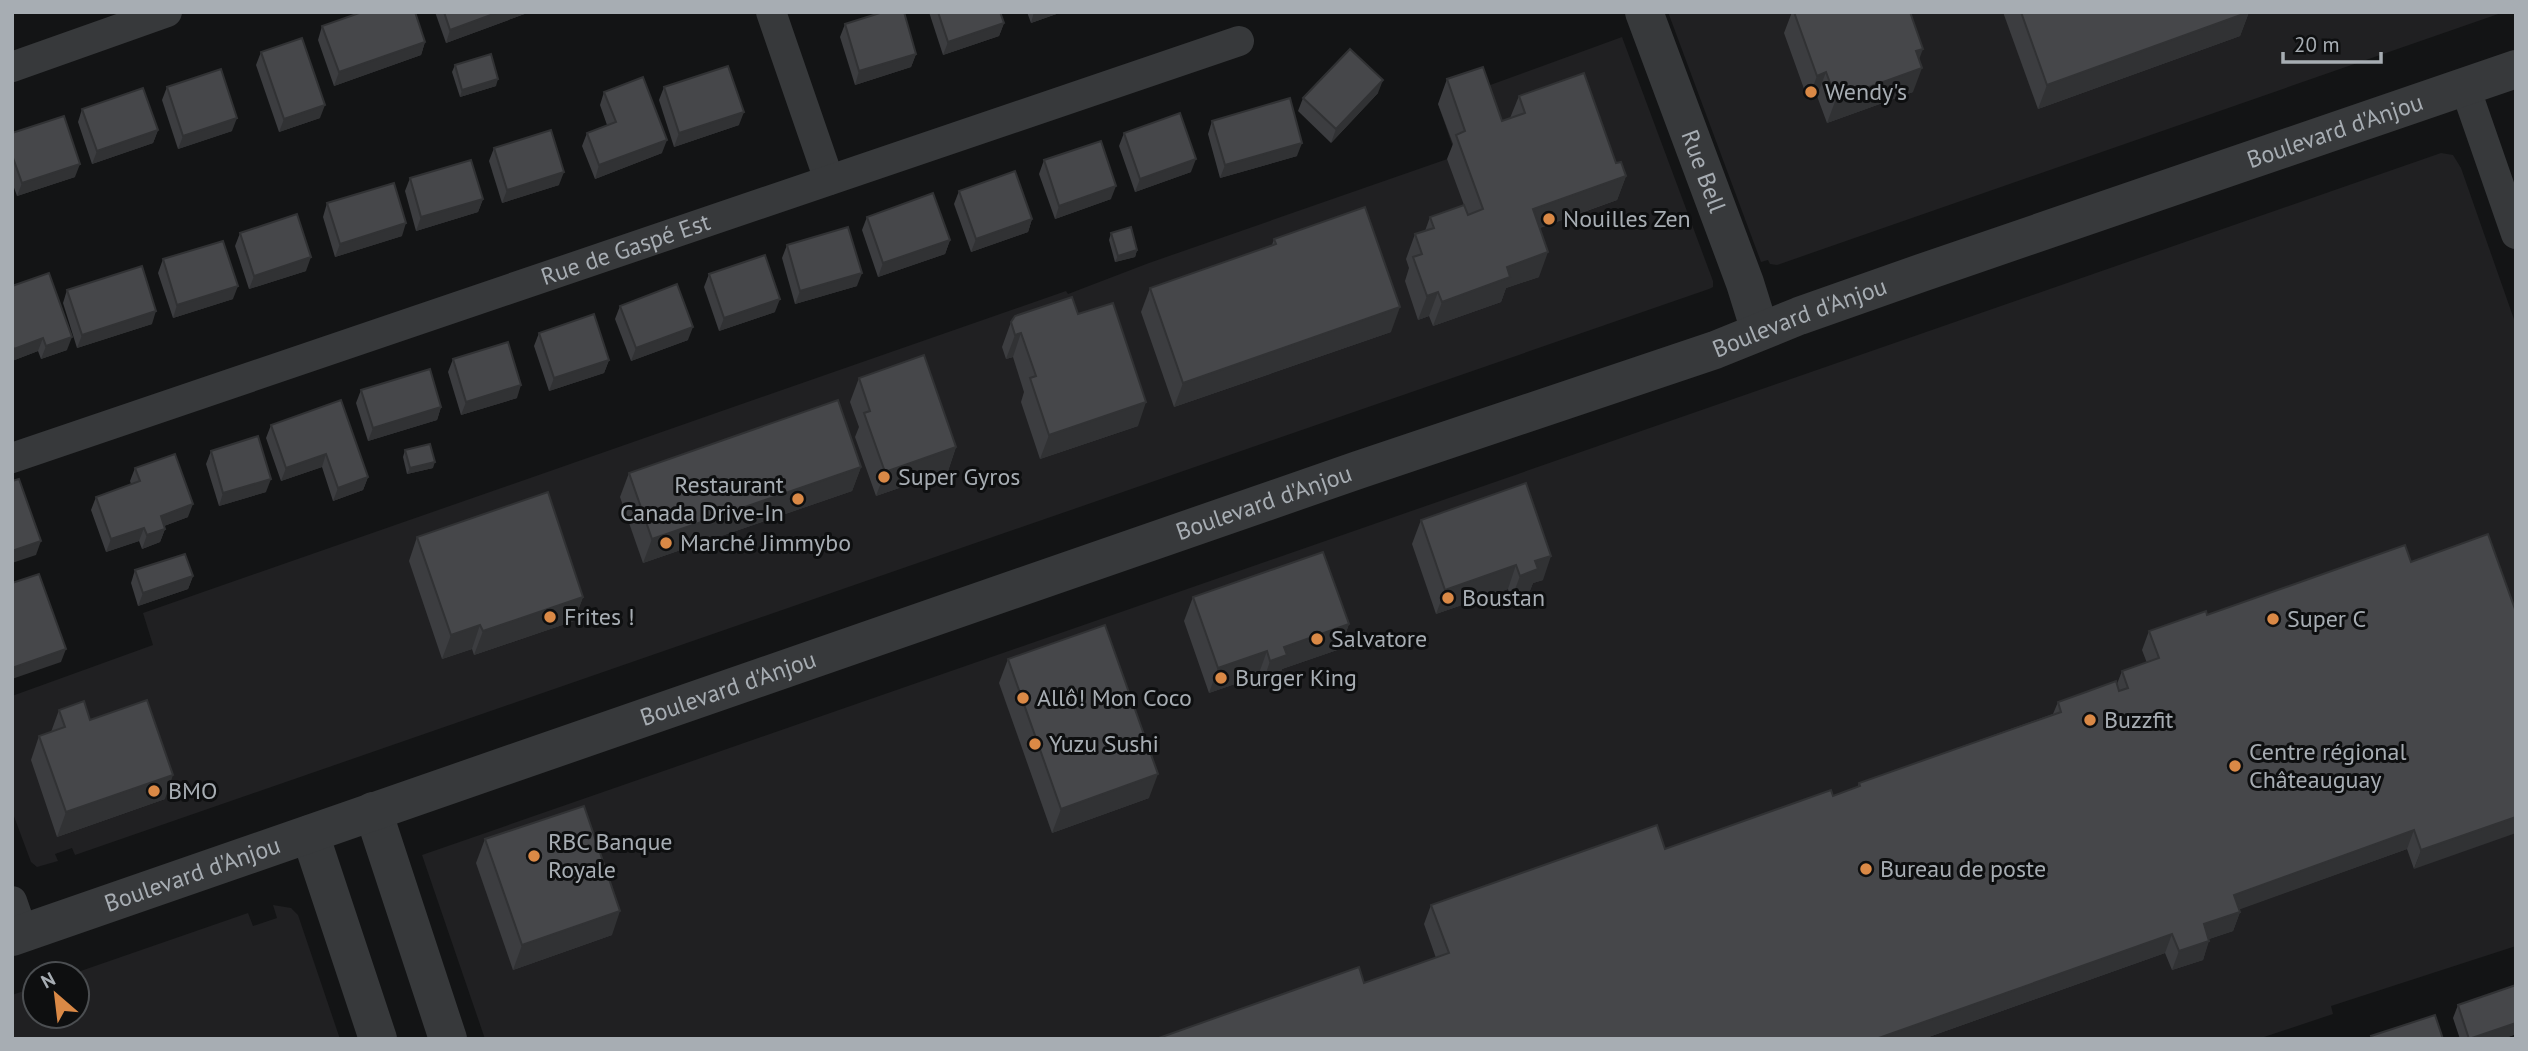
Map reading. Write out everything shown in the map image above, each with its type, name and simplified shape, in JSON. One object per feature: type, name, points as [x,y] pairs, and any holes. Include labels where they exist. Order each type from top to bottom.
[{"type":"street","points":[[12,67],[167,12]]},
{"type":"street","points":[[771,12],[829,180]]},
{"type":"street","name":"Rue Bell","points":[[1644,12],[1760,331]]},
{"type":"street","name":"Rue de Gaspé Est","points":[[12,458],[1239,41]]},
{"type":"street","name":"Boulevard d'Anjou","points":[[16,924],[310,834],[1359,470],[1715,350],[1909,277],[2516,69]]},
{"type":"street","points":[[2465,87],[2516,234]]},
{"type":"street","points":[[373,811],[448,1039]]},
{"type":"street","points":[[310,834],[378,1039]]},
{"type":"shaded area","points":[[1668,12],[2504,12],[1777,265],[1770,264],[1768,260],[1761,262]]},
{"type":"shaded area","points":[[1622,37],[1713,287],[75,855],[72,848],[55,854],[58,861],[37,867],[31,862],[12,811],[12,696],[153,645],[143,613],[1066,291],[1068,294],[1456,156],[1438,104]]},
{"type":"shaded area","points":[[2441,153],[2453,155],[2461,168],[2516,325],[2516,946],[2331,1006],[2333,1014],[2258,1039],[485,1039],[422,855]]},
{"type":"shaded area","points":[[273,905],[291,908],[298,915],[340,1039],[12,1039],[12,995],[21,992],[21,1030],[91,1030],[91,967],[248,913],[253,926],[277,918]]},
{"type":"building","points":[[362,12],[415,12],[425,42],[339,72],[322,26]]},
{"type":"building","points":[[444,12],[499,12],[450,30]]},
{"type":"building","points":[[883,12],[904,12],[916,54],[859,71],[845,24]]},
{"type":"building","points":[[938,12],[1000,12],[1004,23],[948,42]]},
{"type":"building","points":[[1794,12],[1910,12],[1923,49],[1916,51],[1922,68],[1836,99],[1826,72],[1817,76]]},
{"type":"building","points":[[2021,12],[2249,12],[2047,85]]},
{"type":"building","points":[[302,38],[325,105],[284,119],[261,52]]},
{"type":"building","points":[[1350,49],[1383,80],[1336,129],[1303,98]]},
{"type":"building","points":[[491,54],[498,79],[462,90],[455,65]]},
{"type":"building","points":[[728,66],[744,112],[679,133],[664,87]]},
{"type":"building","points":[[1483,67],[1502,121],[1525,113],[1519,96],[1584,73],[1616,163],[1621,162],[1626,176],[1533,209],[1548,252],[1507,267],[1510,277],[1442,302],[1438,292],[1427,296],[1413,257],[1422,254],[1415,234],[1434,228],[1430,217],[1464,205],[1468,215],[1483,209],[1456,135],[1465,131],[1447,79]]},
{"type":"building","points":[[221,69],[237,118],[183,136],[167,87]]},
{"type":"building","points":[[643,77],[667,140],[599,165],[587,133],[616,122],[604,92]]},
{"type":"building","points":[[143,88],[158,130],[97,151],[82,109]]},
{"type":"building","points":[[1290,98],[1302,143],[1225,165],[1212,121]]},
{"type":"building","points":[[1180,113],[1196,159],[1140,179],[1124,133]]},
{"type":"building","points":[[64,116],[80,164],[22,183],[12,155],[12,133]]},
{"type":"building","points":[[551,130],[564,172],[507,190],[494,148]]},
{"type":"building","points":[[1101,141],[1116,186],[1059,206],[1044,160]]},
{"type":"building","points":[[471,160],[483,199],[421,217],[410,178]]},
{"type":"building","points":[[1015,171],[1032,219],[976,239],[959,191]]},
{"type":"building","points":[[394,183],[406,223],[340,244],[327,203]]},
{"type":"building","points":[[933,193],[950,240],[883,263],[867,217]]},
{"type":"building","points":[[1365,207],[1400,307],[1183,383],[1150,288],[1276,244],[1274,239]]},
{"type":"building","points":[[297,214],[311,257],[254,276],[240,233]]},
{"type":"building","points":[[848,227],[862,273],[800,291],[787,245]]},
{"type":"building","points":[[1131,227],[1137,250],[1118,256],[1111,233]]},
{"type":"building","points":[[223,241],[238,286],[177,305],[163,259]]},
{"type":"building","points":[[765,255],[780,299],[724,318],[709,274]]},
{"type":"building","points":[[142,266],[156,311],[82,335],[67,290]]},
{"type":"building","points":[[49,273],[72,337],[46,346],[43,338],[14,349],[12,286]]},
{"type":"building","points":[[677,284],[693,327],[636,348],[620,306]]},
{"type":"building","points":[[1072,297],[1078,314],[1113,303],[1146,402],[1049,435],[1030,378],[1036,376],[1021,333],[1015,335],[1011,322],[1015,316]]},
{"type":"building","points":[[594,314],[609,360],[554,378],[539,333]]},
{"type":"building","points":[[508,342],[521,385],[466,402],[453,359]]},
{"type":"building","points":[[924,355],[956,447],[885,472],[864,413],[870,411],[859,378]]},
{"type":"building","points":[[430,369],[441,407],[373,428],[361,390]]},
{"type":"building","points":[[341,400],[368,477],[338,488],[326,454],[286,468],[271,425]]},
{"type":"building","points":[[838,400],[861,467],[652,539],[629,473]]},
{"type":"building","points":[[258,436],[271,479],[223,493],[211,451]]},
{"type":"building","points":[[430,444],[435,462],[410,468],[405,450]]},
{"type":"building","points":[[175,454],[193,504],[161,516],[165,529],[147,535],[144,528],[111,539],[96,497],[140,481],[135,468]]},
{"type":"building","points":[[19,479],[41,541],[12,551],[12,481]]},
{"type":"building","points":[[1526,483],[1551,556],[1535,561],[1538,569],[1520,576],[1516,565],[1445,590],[1421,520]]},
{"type":"building","points":[[548,492],[583,597],[483,631],[480,625],[451,635],[417,537]]},
{"type":"building","name":"Centre régional Châteauguay","points":[[2488,534],[2516,612],[2516,817],[2421,850],[2414,830],[2234,895],[2240,912],[2204,924],[2209,941],[2179,951],[2172,934],[1876,1039],[1156,1039],[1359,967],[1364,983],[1449,953],[1431,905],[1657,825],[1665,849],[1831,790],[1833,796],[1860,786],[1859,783],[2061,712],[2058,702],[2116,681],[2119,691],[2128,688],[2122,671],[2159,658],[2149,631],[2206,611],[2207,615],[2405,545],[2411,562]]},
{"type":"building","points":[[1323,552],[1349,624],[1284,647],[1287,655],[1270,661],[1267,651],[1218,668],[1193,597]]},
{"type":"building","points":[[185,554],[193,576],[143,593],[135,570]]},
{"type":"building","points":[[39,574],[66,649],[12,668],[12,583]]},
{"type":"building","points":[[1105,625],[1158,774],[1061,809],[1008,659]]},
{"type":"building","points":[[147,700],[173,775],[66,812],[39,736],[65,727],[59,710],[84,701],[90,720]]},
{"type":"building","points":[[584,806],[620,911],[522,945],[485,839]]},
{"type":"building","points":[[2516,985],[2516,1023],[2469,1039],[2458,1005]]},
{"type":"building","points":[[2435,1015],[2443,1039],[2372,1039],[2371,1036]]},
{"type":"place","name":"Wendy's","points":[[1811,92]]},
{"type":"place","name":"Nouilles Zen","points":[[1549,219]]},
{"type":"place","name":"Super Gyros","points":[[884,477]]},
{"type":"place","name":"Restaurant Canada Drive-In","points":[[798,499]]},
{"type":"place","name":"Marché Jimmybo","points":[[666,543]]},
{"type":"place","name":"Boustan","points":[[1448,598]]},
{"type":"place","name":"Frites !","points":[[550,617]]},
{"type":"place","name":"Super C","points":[[2273,619]]},
{"type":"place","name":"Salvatore","points":[[1317,639]]},
{"type":"place","name":"Burger King","points":[[1221,678]]},
{"type":"place","name":"Allô! Mon Coco","points":[[1023,698]]},
{"type":"place","name":"Buzzfit","points":[[2090,720]]},
{"type":"place","name":"Yuzu Sushi","points":[[1035,744]]},
{"type":"place","name":"Centre régional Châteauguay","points":[[2235,766]]},
{"type":"place","name":"BMO","points":[[154,791]]},
{"type":"place","name":"RBC Banque Royale","points":[[534,856]]},
{"type":"place","name":"Bureau de poste","points":[[1866,869]]}]
